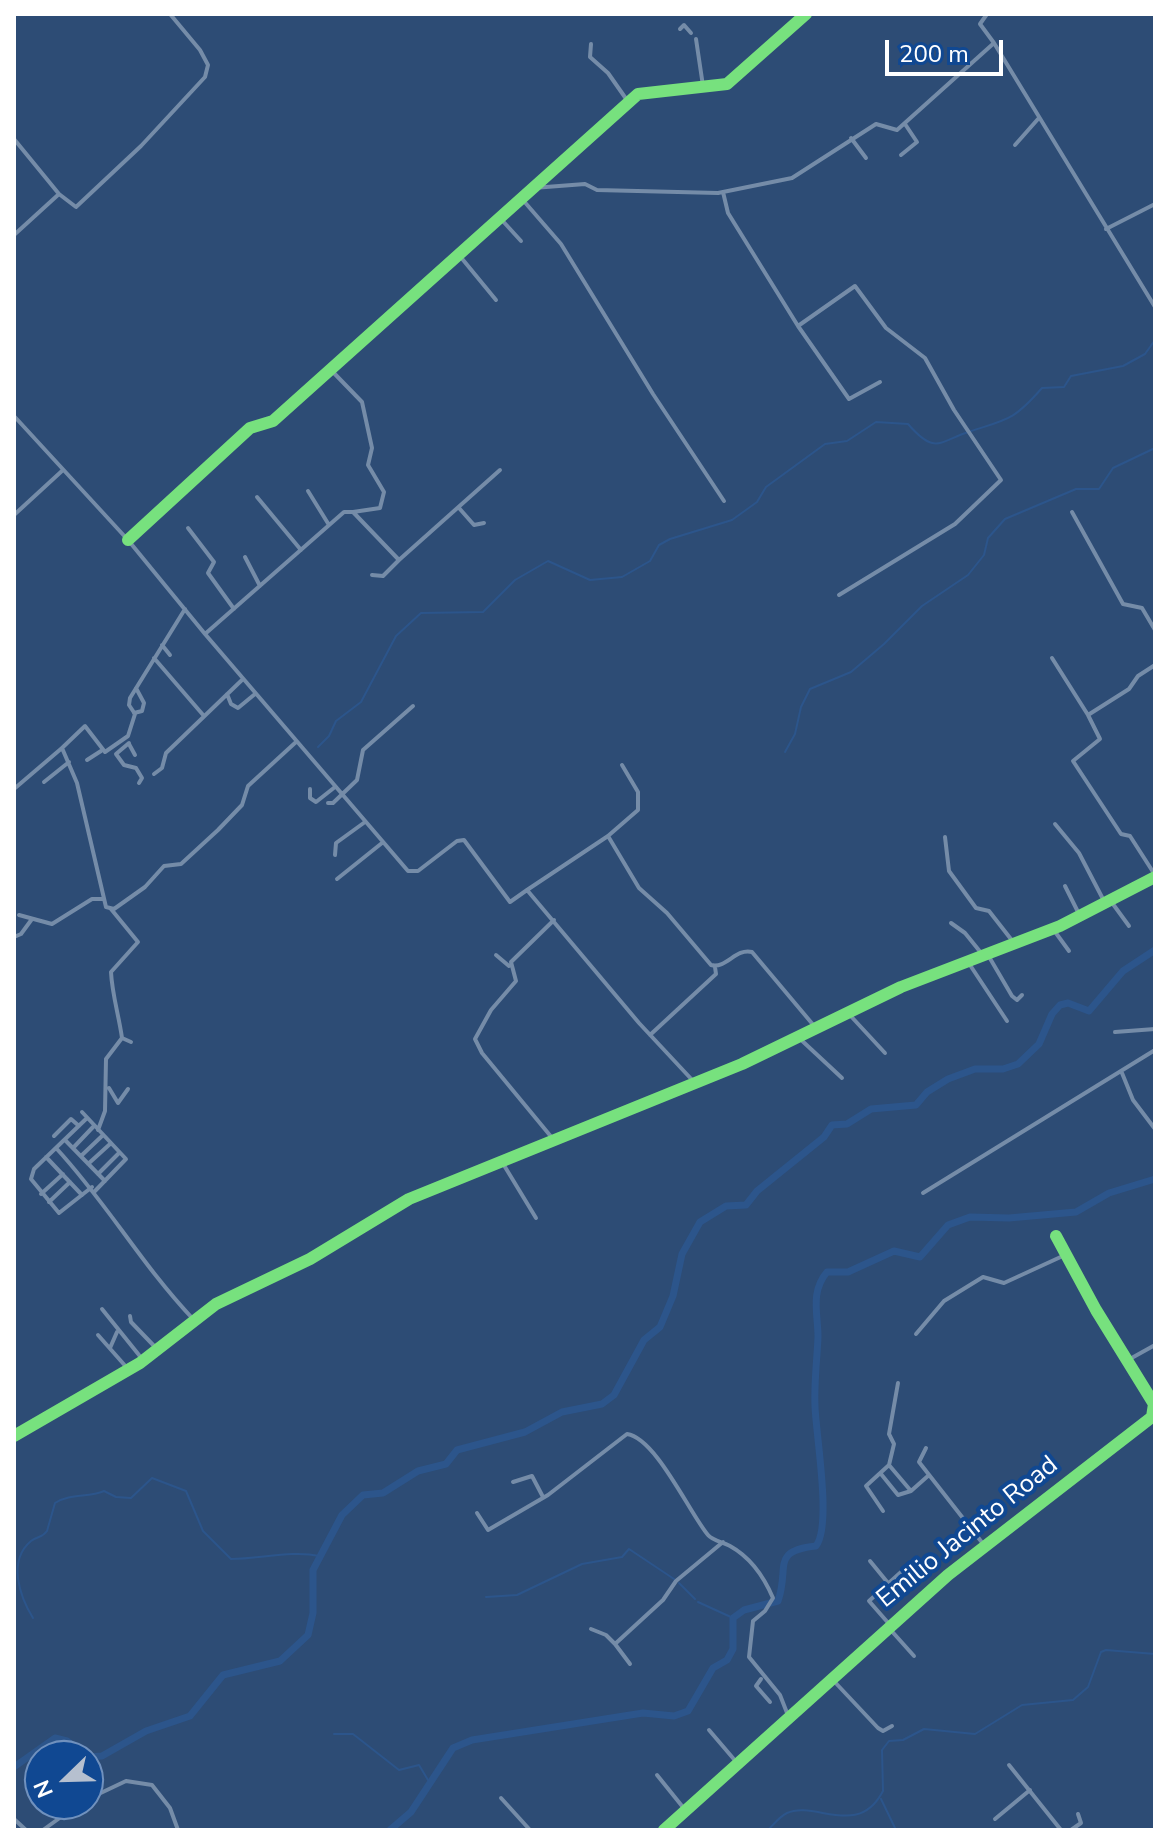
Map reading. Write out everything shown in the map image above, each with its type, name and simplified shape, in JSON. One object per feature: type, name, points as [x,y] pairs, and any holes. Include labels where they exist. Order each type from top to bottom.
[{"type":"street","points":[[14,139],[59,194],[76,207],[141,146],[205,77],[208,65],[200,50],[170,14]]},
{"type":"street","points":[[625,97],[735,80],[806,14]]},
{"type":"street","points":[[987,14],[980,24],[1155,307]]},
{"type":"street","points":[[680,29],[684,25],[691,33]]},
{"type":"street","points":[[696,39],[703,86]]},
{"type":"street","points":[[533,188],[585,184],[597,190],[723,192],[806,172],[851,138],[876,124],[894,131],[905,124],[994,43]]},
{"type":"street","points":[[591,44],[590,57],[629,103]]},
{"type":"street","points":[[128,540],[250,428],[273,421],[638,94]]},
{"type":"street","points":[[1015,145],[1038,119]]},
{"type":"street","points":[[901,155],[917,142],[905,124]]},
{"type":"street","points":[[851,138],[866,158]]},
{"type":"street","points":[[723,192],[728,213],[798,326],[849,399],[880,382]]},
{"type":"street","points":[[14,235],[59,194]]},
{"type":"street","points":[[522,199],[561,244],[653,394],[724,501]]},
{"type":"street","points":[[1106,229],[1155,204]]},
{"type":"street","points":[[500,218],[521,241]]},
{"type":"street","points":[[459,255],[496,300]]},
{"type":"street","points":[[798,326],[855,286],[886,328],[925,358],[1000,483],[955,524],[839,595]]},
{"type":"street","points":[[205,634],[344,512],[380,508],[384,492],[368,465],[372,448],[362,402],[330,369]]},
{"type":"street","points":[[14,416],[128,540],[333,788],[413,873],[457,841],[464,840],[510,902],[608,836],[638,810],[638,792],[622,765]]},
{"type":"street","points":[[14,515],[63,470]]},
{"type":"street","points":[[372,575],[383,576],[500,470]]},
{"type":"street","points":[[308,491],[329,525]]},
{"type":"street","points":[[257,497],[301,550]]},
{"type":"street","points":[[459,508],[474,525],[484,523]]},
{"type":"street","points":[[353,512],[399,560]]},
{"type":"street","points":[[1072,512],[1123,604],[1142,608],[1155,630]]},
{"type":"street","points":[[188,528],[214,562],[208,573],[234,609]]},
{"type":"street","points":[[245,557],[260,586]]},
{"type":"street","points":[[139,783],[142,778],[136,768],[124,765],[116,754],[133,728],[134,713],[128,703],[185,609]]},
{"type":"street","points":[[162,645],[170,655]]},
{"type":"street","points":[[154,658],[204,716]]},
{"type":"street","points":[[14,1436],[143,1360],[193,1319],[237,1293],[310,1259],[409,1199],[695,1083],[816,1029],[846,1012],[1053,929],[1155,876],[1130,836],[1121,834],[1073,761],[1100,739],[1052,658]]},
{"type":"street","points":[[1088,715],[1129,689],[1138,676],[1155,665]]},
{"type":"street","points":[[154,774],[162,768],[166,753],[243,679]]},
{"type":"street","points":[[134,713],[142,711],[144,703],[136,688]]},
{"type":"street","points":[[227,694],[238,708],[255,694]]},
{"type":"street","points":[[328,803],[341,796],[357,780],[363,750],[413,706]]},
{"type":"street","points":[[14,789],[85,726],[102,750],[108,752],[128,740]]},
{"type":"street","points":[[128,740],[135,755]]},
{"type":"street","points":[[111,909],[145,887],[164,866],[181,864],[242,805],[248,786],[296,742]]},
{"type":"street","points":[[62,748],[77,783],[102,899],[113,916],[137,939],[111,972],[118,1005],[115,1016],[122,1038],[131,1042]]},
{"type":"street","points":[[87,760],[102,750]]},
{"type":"street","points":[[44,782],[69,762]]},
{"type":"street","points":[[310,789],[310,798],[316,802],[333,788]]},
{"type":"street","points":[[335,855],[336,843],[365,822]]},
{"type":"street","points":[[1055,824],[1079,853],[1107,902],[1129,926]]},
{"type":"street","points":[[608,836],[639,888],[715,967],[716,974],[650,1035]]},
{"type":"street","points":[[945,837],[949,871],[976,908],[992,914],[1015,944]]},
{"type":"street","points":[[337,879],[382,843]]},
{"type":"street","points":[[1065,886],[1080,916]]},
{"type":"street","points":[[527,890],[650,1035],[695,1083]]},
{"type":"street","points":[[19,915],[52,924],[92,899],[102,899]]},
{"type":"street","points":[[14,937],[32,919]]},
{"type":"street","points":[[509,966],[554,920]]},
{"type":"street","points":[[951,923],[969,936],[986,955],[1012,996],[1017,1000],[1022,995]]},
{"type":"street","points":[[1053,929],[1069,951]]},
{"type":"street","points":[[715,967],[741,951],[752,952],[816,1029]]},
{"type":"street","points":[[496,955],[509,966],[516,981],[476,1032],[475,1042],[555,1141]]},
{"type":"street","points":[[968,962],[1007,1021]]},
{"type":"street","points":[[846,1012],[885,1053]]},
{"type":"street","points":[[1115,1032],[1155,1029]]},
{"type":"street","points":[[798,1037],[842,1078]]},
{"type":"street","points":[[73,1148],[104,1118],[106,1059],[122,1038]]},
{"type":"street","points":[[923,1193],[1155,1050]]},
{"type":"street","points":[[1122,1073],[1133,1100],[1155,1129]]},
{"type":"street","points":[[107,1086],[117,1103],[128,1089]]},
{"type":"street","points":[[82,1112],[126,1159],[105,1181],[60,1213],[31,1179],[34,1169],[87,1118]]},
{"type":"street","points":[[54,1136],[71,1119],[79,1126]]},
{"type":"street","points":[[81,1156],[103,1135]]},
{"type":"street","points":[[64,1140],[105,1181]]},
{"type":"street","points":[[88,1164],[110,1143]]},
{"type":"street","points":[[56,1148],[94,1189],[132,1249],[193,1319]]},
{"type":"street","points":[[98,1174],[120,1153]]},
{"type":"street","points":[[46,1157],[82,1195]]},
{"type":"street","points":[[501,1162],[536,1218]]},
{"type":"street","points":[[41,1194],[63,1174]]},
{"type":"street","points":[[49,1202],[70,1182]]},
{"type":"street","name":"Emilio Jacinto Road","points":[[664,1830],[889,1626],[984,1545],[1154,1419],[1155,1404],[1056,1236]]},
{"type":"street","points":[[916,1334],[944,1301],[983,1277],[1004,1283],[1065,1255]]},
{"type":"street","points":[[102,1309],[143,1360]]},
{"type":"street","points":[[130,1316],[131,1322],[157,1349]]},
{"type":"street","points":[[110,1348],[118,1332]]},
{"type":"street","points":[[98,1335],[128,1369]]},
{"type":"street","points":[[1128,1360],[1155,1345]]},
{"type":"street","points":[[883,1511],[865,1488],[889,1465],[894,1444],[889,1434],[898,1383]]},
{"type":"street","points":[[477,1513],[488,1530],[543,1497],[632,1434],[640,1438],[681,1488],[708,1537],[743,1554],[757,1569],[773,1598],[765,1611],[753,1621],[749,1647],[751,1662],[780,1695],[789,1718]]},
{"type":"street","points":[[926,1448],[919,1459],[984,1545]]},
{"type":"street","points":[[889,1465],[911,1491]]},
{"type":"street","points":[[881,1473],[901,1497],[929,1475]]},
{"type":"street","points":[[513,1482],[532,1476],[543,1497]]},
{"type":"street","points":[[615,1644],[663,1600],[684,1574],[723,1542]]},
{"type":"street","points":[[870,1561],[888,1583]]},
{"type":"street","points":[[901,1572],[869,1601],[914,1656]]},
{"type":"street","points":[[591,1629],[606,1635],[630,1664]]},
{"type":"street","points":[[763,1677],[756,1686],[770,1702]]},
{"type":"street","points":[[831,1678],[878,1728],[883,1731],[892,1726]]},
{"type":"street","points":[[709,1730],[738,1764]]},
{"type":"street","points":[[1009,1765],[1061,1830]]},
{"type":"street","points":[[657,1775],[686,1811]]},
{"type":"street","points":[[104,1791],[126,1781],[152,1785],[170,1808],[178,1830]]},
{"type":"street","points":[[995,1819],[1030,1790]]},
{"type":"street","points":[[501,1798],[530,1830]]},
{"type":"street","points":[[1071,1830],[1081,1823],[1078,1814]]},
{"type":"street","points":[[14,1819],[26,1830]]},
{"type":"waterway","points":[[318,747],[329,736],[336,721],[361,702],[396,636],[421,613],[483,612],[515,580],[548,561],[590,580],[622,577],[650,561],[659,545],[670,539],[732,520],[757,502],[766,487],[825,444],[847,441],[876,422],[908,424],[925,440],[943,442],[1009,418],[1042,388],[1064,387],[1071,376],[1123,366],[1145,354],[1155,340]]},
{"type":"waterway","points":[[785,752],[795,734],[801,707],[810,689],[851,672],[922,606],[968,575],[984,555],[988,538],[1005,519],[1076,489],[1099,489],[1113,468],[1155,448]]},
{"type":"waterway","points":[[104,1755],[146,1731],[190,1716],[223,1675],[280,1661],[308,1635],[313,1613],[313,1570],[342,1515],[363,1495],[383,1493],[418,1471],[446,1464],[457,1450],[525,1432],[562,1412],[602,1404],[614,1395],[644,1340],[660,1327],[673,1296],[682,1254],[700,1222],[726,1206],[746,1205],[757,1191],[824,1137],[832,1125],[847,1124],[871,1109],[916,1105],[927,1092],[948,1079],[975,1069],[1003,1069],[1018,1064],[1039,1044],[1052,1014],[1060,1005],[1068,1003],[1089,1011],[1123,971],[1155,950]]},
{"type":"waterway","points":[[390,1830],[411,1812],[453,1748],[472,1740],[643,1713],[674,1716],[688,1711],[713,1668],[727,1660],[733,1649],[733,1618],[744,1610],[778,1601],[787,1557],[802,1548],[816,1546],[821,1535],[823,1500],[815,1397],[816,1303],[818,1287],[827,1272],[848,1272],[894,1251],[920,1257],[948,1225],[970,1217],[1009,1218],[1076,1212],[1109,1193],[1155,1179]]},
{"type":"waterway","points":[[33,1618],[20,1590],[19,1559],[31,1541],[47,1531],[55,1503],[104,1491],[116,1497],[131,1498],[152,1478],[186,1491],[203,1531],[231,1559],[287,1554],[319,1556]]},
{"type":"waterway","points":[[486,1597],[517,1595],[582,1564],[622,1557],[629,1549],[674,1579]]},
{"type":"waterway","points":[[679,1583],[695,1599]]},
{"type":"waterway","points":[[698,1602],[733,1618]]},
{"type":"waterway","points":[[768,1830],[784,1815],[798,1810],[849,1816],[873,1805],[883,1791],[882,1750],[889,1741],[903,1740],[924,1729],[975,1734],[1022,1705],[1073,1700],[1088,1687],[1101,1652],[1155,1654]]},
{"type":"waterway","points":[[334,1734],[353,1734],[399,1770],[419,1765],[431,1785]]},
{"type":"waterway","points":[[52,1740],[63,1740]]},
{"type":"waterway","points":[[14,1767],[24,1760]]},
{"type":"waterway","points":[[881,1799],[896,1830]]},
{"type":"cycle path","points":[[128,540],[250,428],[273,421],[638,94],[727,84],[806,14]]},
{"type":"cycle path","points":[[14,1436],[140,1363],[216,1304],[310,1259],[409,1199],[742,1064],[901,987],[1060,926],[1155,877]]},
{"type":"cycle path","points":[[664,1830],[948,1575],[1152,1417],[1154,1404],[1096,1310],[1056,1236]]}]
